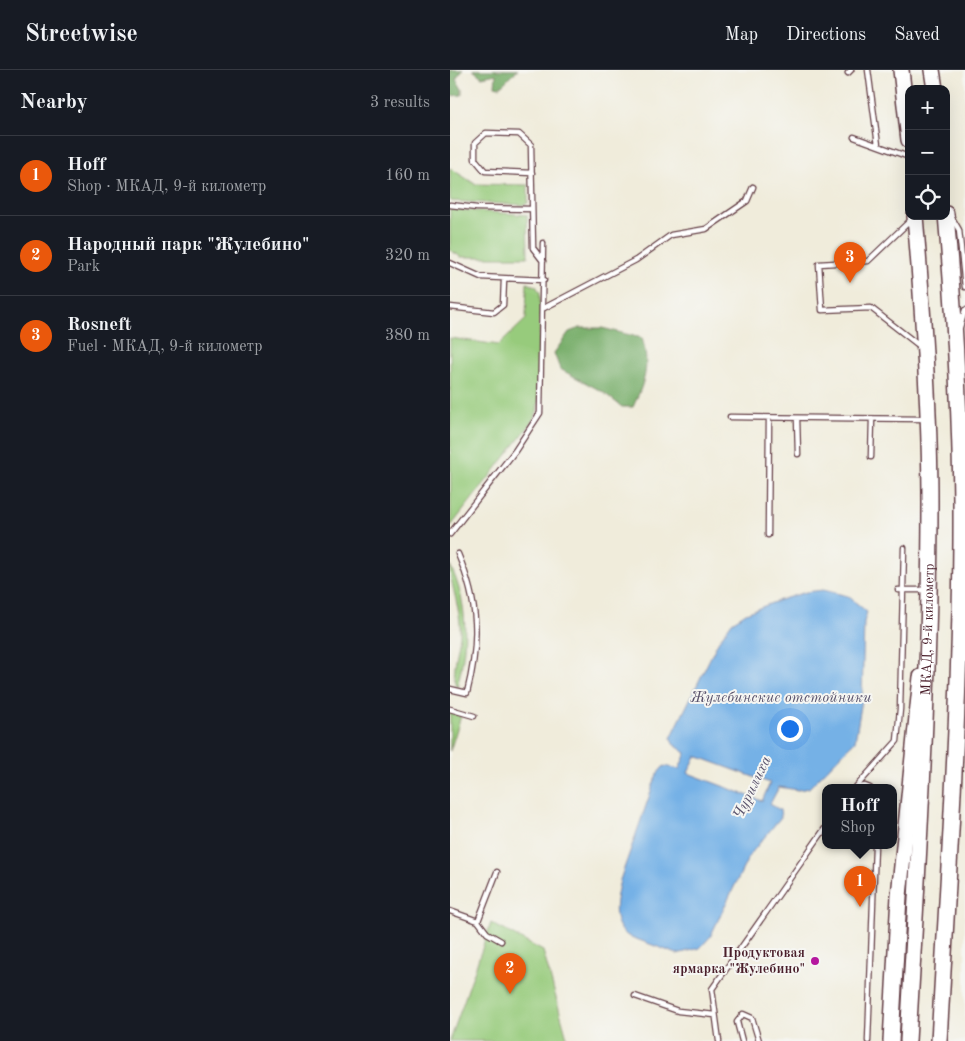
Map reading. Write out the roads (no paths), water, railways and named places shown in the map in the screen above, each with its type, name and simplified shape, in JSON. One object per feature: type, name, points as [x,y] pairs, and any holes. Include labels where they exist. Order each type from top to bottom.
[{"type":"main road","points":[[901,70],[908,130]]},
{"type":"main road","points":[[932,70],[934,85]]},
{"type":"main road","name":"МКАД, 9-й километр","points":[[908,1041],[925,713],[928,609],[928,419],[915,220]]},
{"type":"main road","points":[[939,1041],[962,571],[962,432],[946,220]]},
{"type":"main road","points":[[891,1041],[898,896],[928,609]]},
{"type":"lane","points":[[868,70],[878,145]]},
{"type":"lane","points":[[532,173],[485,171],[475,159],[475,143],[486,133],[519,134],[531,145],[532,173],[533,248],[544,262]]},
{"type":"lane","points":[[854,137],[905,155]]},
{"type":"lane","points":[[544,308],[636,260],[671,235],[706,229],[747,201],[753,187]]},
{"type":"lane","points":[[450,205],[477,208],[532,209]]},
{"type":"lane","points":[[950,214],[965,240]]},
{"type":"lane","points":[[911,220],[868,261],[819,264],[822,310],[871,308],[925,350]]},
{"type":"lane","points":[[959,230],[965,287]]},
{"type":"lane","points":[[450,534],[515,452],[540,413],[544,308],[543,243]]},
{"type":"lane","points":[[450,262],[481,277],[504,280],[544,280]]},
{"type":"lane","points":[[450,307],[494,312],[503,305],[504,280]]},
{"type":"lane","points":[[955,343],[965,310]]},
{"type":"lane","points":[[730,417],[928,419]]},
{"type":"lane","points":[[768,536],[769,418]]},
{"type":"lane","points":[[797,418],[798,454]]},
{"type":"lane","points":[[871,457],[872,419]]},
{"type":"lane","points":[[859,784],[897,741],[900,709],[904,548]]},
{"type":"lane","points":[[450,689],[467,693],[477,633],[474,600],[458,554]]},
{"type":"lane","points":[[898,590],[928,590]]},
{"type":"lane","points":[[450,709],[474,716]]},
{"type":"lane","points":[[719,1041],[712,996],[715,983],[822,833]]},
{"type":"lane","points":[[868,1041],[875,849]]},
{"type":"lane","points":[[478,921],[497,872]]},
{"type":"lane","points":[[450,911],[478,921],[487,933],[501,941]]},
{"type":"lane","points":[[635,996],[678,1012],[715,1014]]},
{"type":"lane","points":[[742,1041],[737,1022],[743,1014],[752,1018],[759,1041]]},
{"type":"water","name":"Жулебинские отстойники","points":[[823,590],[848,596],[867,612],[864,622],[862,700],[855,741],[809,788],[798,790],[779,787],[770,804],[780,810],[781,817],[749,856],[710,937],[700,948],[677,954],[628,936],[618,924],[615,910],[620,880],[657,774],[664,766],[679,769],[686,753],[673,744],[671,738],[718,642],[732,622],[746,613],[806,592]],"holes":[[[696,756],[770,783],[762,801],[688,773]]]},
{"type":"place","name":"Rosneft","points":[[850,283]]},
{"type":"place","name":"Hoff","points":[[860,907]]},
{"type":"place","name":"Продуктовая ярмарка \"Жулебино\"","points":[[815,961]]},
{"type":"place","name":"Народный парк \"Жулебино\"","points":[[510,994]]},
{"type":"water label","name":"Чурилиха","points":[[753,788]]}]
